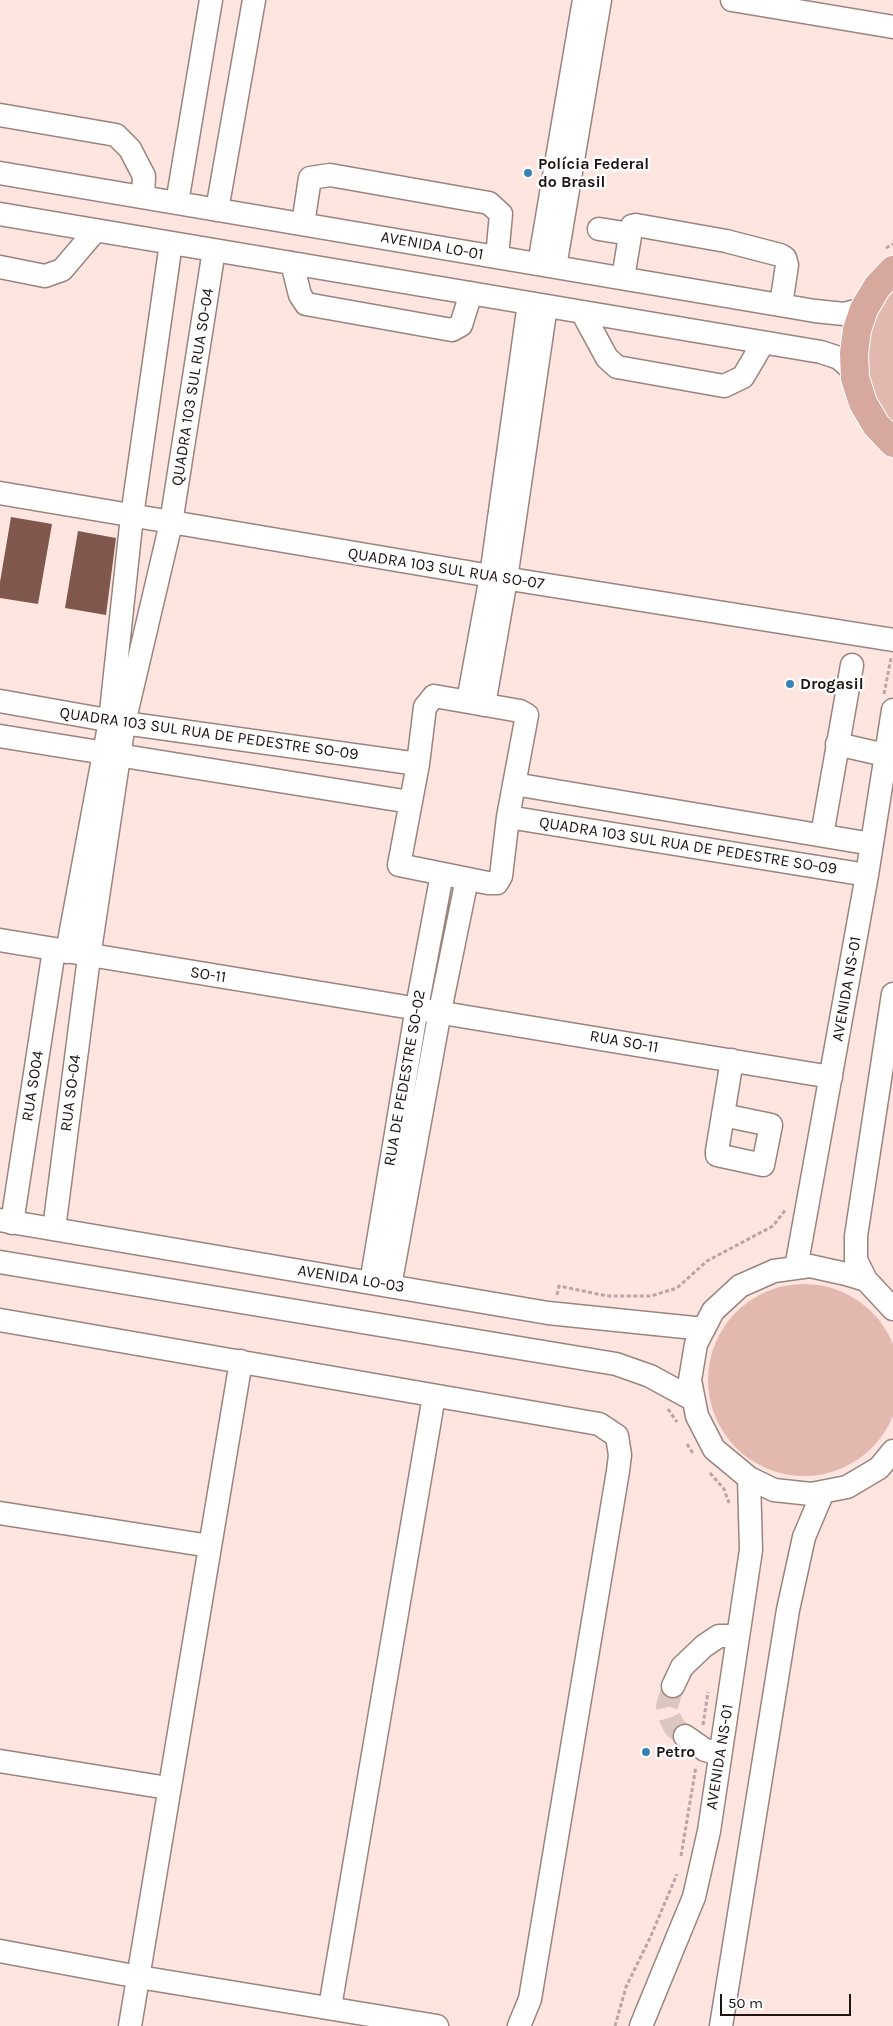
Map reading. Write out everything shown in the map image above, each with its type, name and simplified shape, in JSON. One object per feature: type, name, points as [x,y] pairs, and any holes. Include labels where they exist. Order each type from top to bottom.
[{"type":"main road","points":[[887,261],[877,287],[864,309],[855,336],[854,372],[867,412],[880,430],[893,443]]},
{"type":"street","points":[[177,203],[211,0]]},
{"type":"street","points":[[217,210],[254,0]]},
{"type":"street","points":[[547,266],[584,0]]},
{"type":"street","points":[[547,266],[600,0]]},
{"type":"street","points":[[732,0],[893,27]]},
{"type":"street","points":[[0,114],[116,135],[130,149],[144,176],[143,197]]},
{"type":"street","name":"AVENIDA LO-01","points":[[0,173],[834,314],[864,309]]},
{"type":"street","points":[[303,224],[310,178],[330,175],[489,203],[501,214],[497,257]]},
{"type":"street","points":[[0,214],[828,354],[842,360],[854,372]]},
{"type":"street","points":[[623,278],[630,234],[632,226],[636,225],[726,241],[780,254],[785,258],[787,265],[781,305]]},
{"type":"street","points":[[599,229],[630,234]]},
{"type":"street","points":[[0,267],[45,276],[62,270],[96,230]]},
{"type":"street","points":[[112,753],[117,722],[132,516],[171,243]]},
{"type":"street","name":"QUADRA 103 SUL RUA SO-04","points":[[117,722],[172,523],[214,250]]},
{"type":"street","points":[[292,263],[300,295],[306,304],[452,330],[461,325],[471,293]]},
{"type":"street","points":[[476,703],[498,578],[538,305]]},
{"type":"street","points":[[582,312],[607,358],[617,366],[724,386],[743,377],[764,343]]},
{"type":"street","name":"QUADRA 103 SUL RUA SO-07","points":[[0,493],[892,645]]},
{"type":"street","points":[[822,835],[852,665]]},
{"type":"street","points":[[436,696],[476,703],[520,711],[527,715],[508,817],[501,876],[498,882],[490,884],[399,865],[418,764],[425,706],[428,700],[436,696]]},
{"type":"street","name":"QUADRA 103 SUL RUA DE PEDESTRE SO-09","points":[[0,701],[117,722],[418,764]]},
{"type":"street","name":"AVENIDA NS-01","points":[[796,1268],[867,875],[885,755],[888,702]]},
{"type":"street","name":"QUADRA 103 SUL RUA DE PEDESTRE SO-09","points":[[0,736],[410,802]]},
{"type":"street","points":[[837,744],[885,755]]},
{"type":"street","name":"RUA SO04","points":[[6,1221],[60,951],[112,753]]},
{"type":"street","name":"RUA SO-04","points":[[54,1229],[89,956],[112,753]]},
{"type":"street","name":"QUADRA 103 SUL RUA DE PEDESTRE SO-09","points":[[514,784],[872,844]]},
{"type":"street","name":"QUADRA 103 SUL RUA DE PEDESTRE SO-09","points":[[508,817],[867,875]]},
{"type":"street","name":"RUA DE PEDESTRE SO-02","points":[[381,1284],[417,1007],[442,874]]},
{"type":"street","name":"RUA DE PEDESTRE SO-02","points":[[381,1284],[467,879]]},
{"type":"street","name":"SO-11","points":[[0,940],[89,956],[417,1007]]},
{"type":"street","points":[[893,994],[856,1236],[856,1260],[866,1280],[893,1309]]},
{"type":"street","name":"RUA SO-11","points":[[417,1007],[831,1076]]},
{"type":"street","points":[[723,1116],[732,1060]]},
{"type":"street","name":"AVENIDA LO-03","points":[[6,1221],[554,1314],[704,1329]]},
{"type":"street","points":[[0,1262],[616,1364],[650,1376],[694,1400]]},
{"type":"street","points":[[866,1280],[810,1266],[774,1271],[740,1286],[713,1312],[696,1344],[690,1380],[696,1416],[714,1449],[749,1478],[774,1490],[811,1494],[847,1486],[879,1468],[893,1452]]},
{"type":"street","points":[[0,1320],[241,1360],[599,1424],[617,1436],[619,1446],[618,1471],[530,1999],[519,2026]]},
{"type":"street","points":[[130,2026],[168,1788],[241,1360]]},
{"type":"street","points":[[330,2007],[434,1396]]},
{"type":"street","name":"AVENIDA NS-01","points":[[641,2026],[694,1896],[709,1830],[751,1550],[749,1478]]},
{"type":"street","points":[[721,2026],[788,1610],[804,1537],[823,1492]]},
{"type":"street","points":[[0,1513],[210,1546]]},
{"type":"street","points":[[673,1686],[682,1667],[704,1646],[719,1636],[738,1636]]},
{"type":"street","points":[[692,1741],[713,1754],[720,1754]]},
{"type":"street","points":[[0,1761],[168,1788]]},
{"type":"street","points":[[0,1951],[139,1977],[437,2026]]},
{"type":"path","points":[[887,261],[893,244]]},
{"type":"path","points":[[888,702],[892,645]]},
{"type":"path","points":[[554,1314],[559,1286],[607,1296],[651,1296],[677,1288],[706,1260],[773,1226],[789,1206]]},
{"type":"path","points":[[666,1405],[678,1426]]},
{"type":"path","points":[[687,1443],[695,1457]]},
{"type":"path","points":[[704,1468],[724,1489],[730,1506]]},
{"type":"path","points":[[680,1862],[692,1741],[709,1683]]},
{"type":"path","points":[[615,2026],[626,1987],[650,1938],[678,1872]]},
{"type":"shaded area","points":[[893,287],[893,426],[878,405],[867,373],[866,355],[873,318]]},
{"type":"shaded area","points":[[804,1284],[832,1288],[857,1300],[872,1312],[884,1327],[896,1352],[900,1380],[896,1408],[884,1433],[872,1448],[857,1460],[832,1472],[804,1476],[776,1472],[751,1460],[736,1448],[724,1433],[712,1408],[708,1380],[712,1352],[724,1327],[736,1312],[751,1300],[776,1288]]},
{"type":"building","points":[[11,517],[52,524],[38,604],[0,598],[0,582]]},
{"type":"building","points":[[78,531],[116,538],[106,615],[65,608]]},
{"type":"tunnel","points":[[673,1686],[667,1706],[675,1728],[685,1736]]},
{"type":"place","name":"Polícia Federal do Brasil","points":[[528,173]]},
{"type":"place","name":"Drogasil","points":[[790,684]]},
{"type":"place","name":"Petro","points":[[646,1752]]}]
